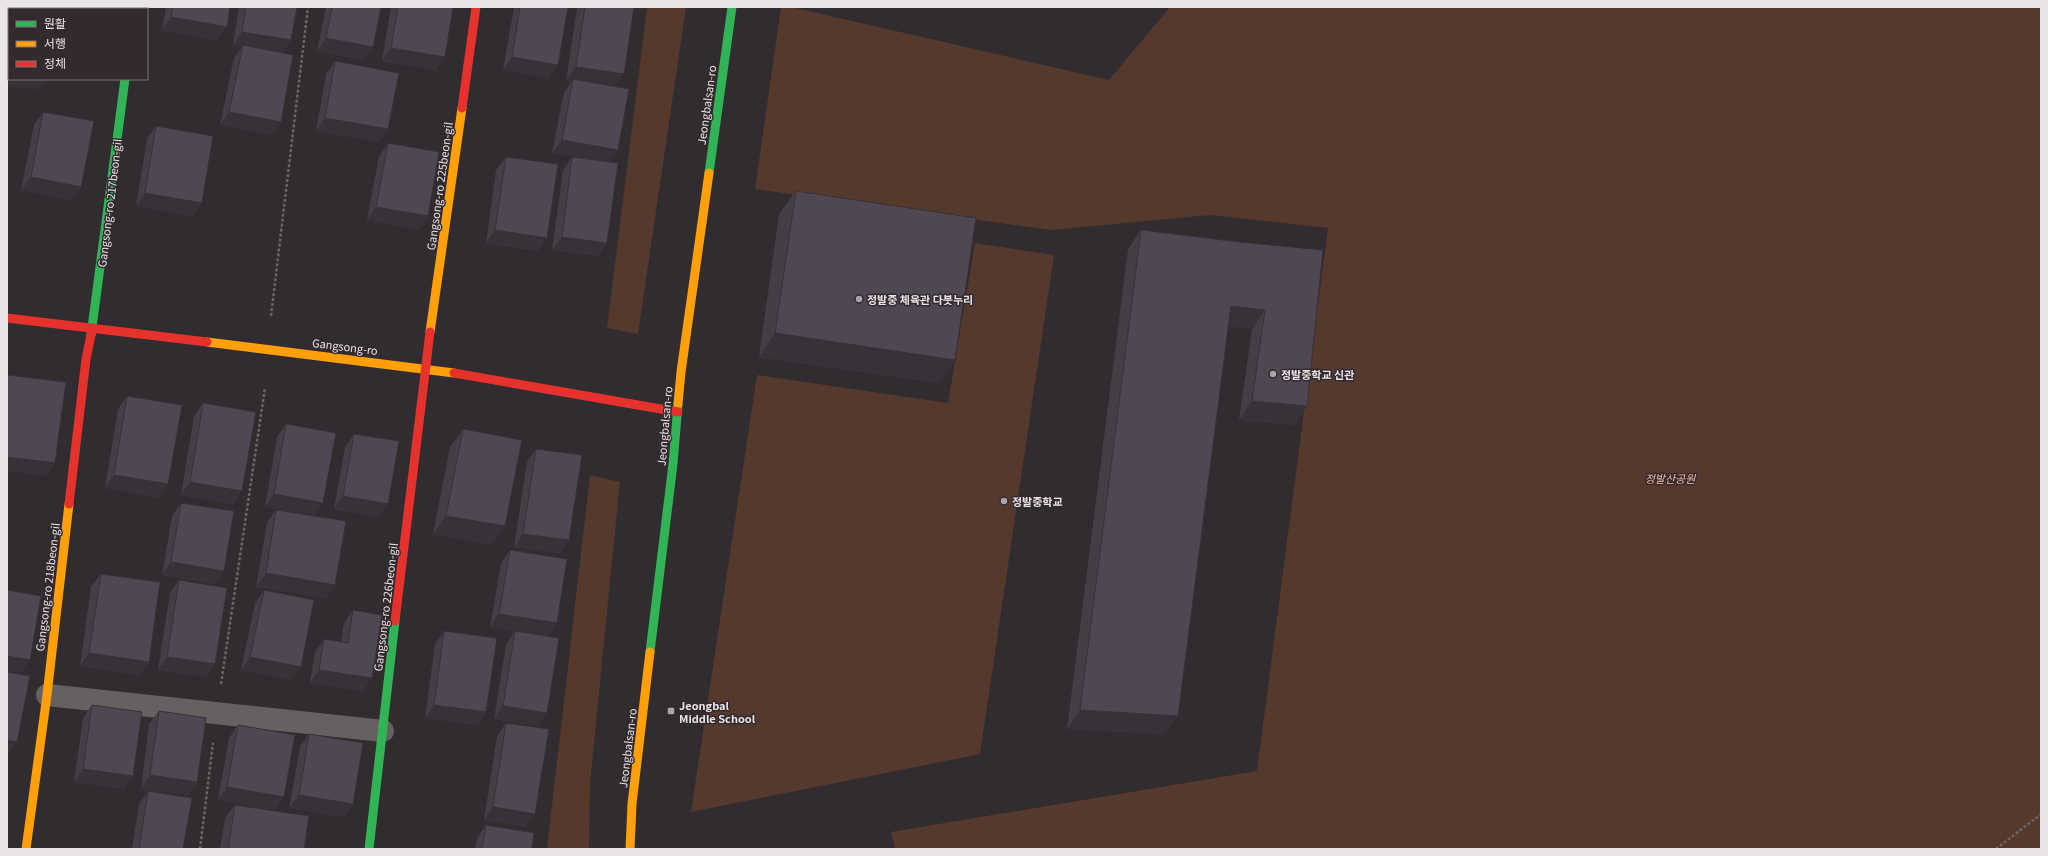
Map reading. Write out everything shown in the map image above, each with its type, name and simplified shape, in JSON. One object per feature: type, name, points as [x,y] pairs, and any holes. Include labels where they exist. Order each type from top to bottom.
[{"type":"street","name":"Gangsong-ro 225beon-gil","points":[[425,368],[476,7]]},
{"type":"street","name":"Jeongbalsan-ro","points":[[630,849],[632,804],[678,412],[681,372],[732,7]]},
{"type":"street","name":"Gangsong-ro 217beon-gil","points":[[93,328],[125,80]]},
{"type":"street","name":"Gangsong-ro","points":[[7,318],[425,368],[678,412]]},
{"type":"street","name":"Gangsong-ro 218beon-gil","points":[[26,849],[47,695],[86,359],[93,328]]},
{"type":"street","name":"Gangsong-ro 226beon-gil","points":[[369,849],[425,368]]},
{"type":"street","points":[[47,695],[383,731]]},
{"type":"path","points":[[271,316],[308,7]]},
{"type":"path","points":[[221,684],[265,388]]},
{"type":"path","points":[[200,849],[213,743]]},
{"type":"path","points":[[1996,849],[2041,814]]},
{"type":"green space","points":[[647,7],[686,7],[638,334],[607,328]]},
{"type":"green space","name":"정발산공원","points":[[781,7],[791,7],[1109,80],[1170,7],[2041,7],[2041,849],[895,849],[891,832],[1257,771],[1328,228],[1210,215],[1051,230],[755,189]]},
{"type":"green space","points":[[975,243],[1054,255],[980,754],[691,812],[757,375],[948,403]]},
{"type":"green space","points":[[590,475],[620,482],[590,783],[589,849],[547,849]]},
{"type":"building","points":[[173,7],[230,7],[227,27],[171,17]]},
{"type":"building","points":[[246,7],[297,7],[291,40],[242,32]]},
{"type":"building","points":[[332,7],[381,7],[373,47],[326,38]]},
{"type":"building","points":[[398,7],[453,7],[445,57],[391,48]]},
{"type":"building","points":[[520,7],[568,7],[558,65],[512,57]]},
{"type":"building","points":[[585,7],[634,7],[624,74],[576,67]]},
{"type":"building","points":[[7,10],[8,72],[7,71]]},
{"type":"building","points":[[243,45],[293,55],[281,122],[229,112]]},
{"type":"building","points":[[335,61],[399,73],[388,129],[325,118]]},
{"type":"building","points":[[573,79],[629,89],[618,150],[562,140]]},
{"type":"building","points":[[43,112],[94,121],[81,187],[31,177]]},
{"type":"building","points":[[156,126],[213,136],[202,203],[145,193]]},
{"type":"building","points":[[388,143],[439,152],[428,216],[376,207]]},
{"type":"building","points":[[506,157],[558,164],[547,238],[495,230]]},
{"type":"building","points":[[572,157],[618,163],[607,243],[562,237]]},
{"type":"building","name":"정발중 체육관 다붓누리","points":[[796,191],[976,218],[955,360],[775,333]]},
{"type":"building","name":"정발중학교","points":[[1141,230],[1239,242],[1323,250],[1307,406],[1252,401],[1265,310],[1231,306],[1178,716],[1080,710]]},
{"type":"building","points":[[7,375],[66,382],[55,463],[7,457]]},
{"type":"building","points":[[127,396],[182,405],[168,484],[114,475]]},
{"type":"building","points":[[203,403],[256,412],[242,491],[190,482]]},
{"type":"building","points":[[286,424],[336,433],[323,503],[274,494]]},
{"type":"building","points":[[463,429],[522,440],[505,526],[446,516]]},
{"type":"building","points":[[354,434],[399,441],[388,504],[343,496]]},
{"type":"building","points":[[536,449],[582,455],[569,540],[523,534]]},
{"type":"building","points":[[181,503],[234,511],[224,571],[171,562]]},
{"type":"building","points":[[276,510],[346,521],[335,585],[266,573]]},
{"type":"building","points":[[510,550],[567,559],[557,623],[499,614]]},
{"type":"building","points":[[101,574],[160,582],[149,662],[89,653]]},
{"type":"building","points":[[179,580],[227,588],[215,664],[167,657]]},
{"type":"building","points":[[7,590],[41,596],[30,660],[7,656]]},
{"type":"building","points":[[264,590],[314,600],[301,667],[250,657]]},
{"type":"building","points":[[353,610],[382,615],[372,678],[319,670],[324,639],[348,643]]},
{"type":"building","points":[[444,631],[497,638],[486,712],[434,705]]},
{"type":"building","points":[[515,631],[559,638],[547,713],[503,706]]},
{"type":"building","points":[[7,672],[30,676],[17,742],[7,740]]},
{"type":"building","points":[[92,705],[142,712],[133,776],[83,769]]},
{"type":"building","points":[[159,711],[206,718],[197,782],[150,775]]},
{"type":"building","points":[[506,723],[549,729],[535,814],[493,807]]},
{"type":"building","points":[[238,725],[295,735],[284,797],[227,787]]},
{"type":"building","points":[[309,734],[363,743],[353,804],[299,795]]},
{"type":"building","points":[[148,791],[192,798],[183,849],[139,849]]},
{"type":"building","points":[[235,805],[309,816],[304,849],[228,849]]},
{"type":"building","points":[[486,825],[534,833],[532,849],[482,849]]},
{"type":"traffic: fast","points":[[709,173],[732,7]]},
{"type":"traffic: fast","points":[[91,335],[125,80]]},
{"type":"traffic: fast","points":[[650,652],[673,464],[678,404]]},
{"type":"traffic: fast","points":[[369,849],[395,621]]},
{"type":"traffic: slow","points":[[430,332],[462,108]]},
{"type":"traffic: slow","points":[[678,404],[681,372],[709,173]]},
{"type":"traffic: slow","points":[[207,342],[454,373]]},
{"type":"traffic: slow","points":[[26,849],[47,695],[69,504]]},
{"type":"traffic: slow","points":[[630,849],[632,804],[650,652]]},
{"type":"traffic: jam","points":[[462,108],[476,7]]},
{"type":"traffic: jam","points":[[7,318],[207,342]]},
{"type":"traffic: jam","points":[[395,621],[430,332]]},
{"type":"traffic: jam","points":[[69,504],[86,359],[91,335]]},
{"type":"traffic: jam","points":[[454,373],[678,412]]},
{"type":"place","name":"정발중 체육관 다붓누리","points":[[859,299]]},
{"type":"place","name":"정발중학교 신관","points":[[1273,374]]},
{"type":"place","name":"정발중학교","points":[[1004,501]]},
{"type":"place","name":"Jeongbal Middle School","points":[[671,711]]}]
